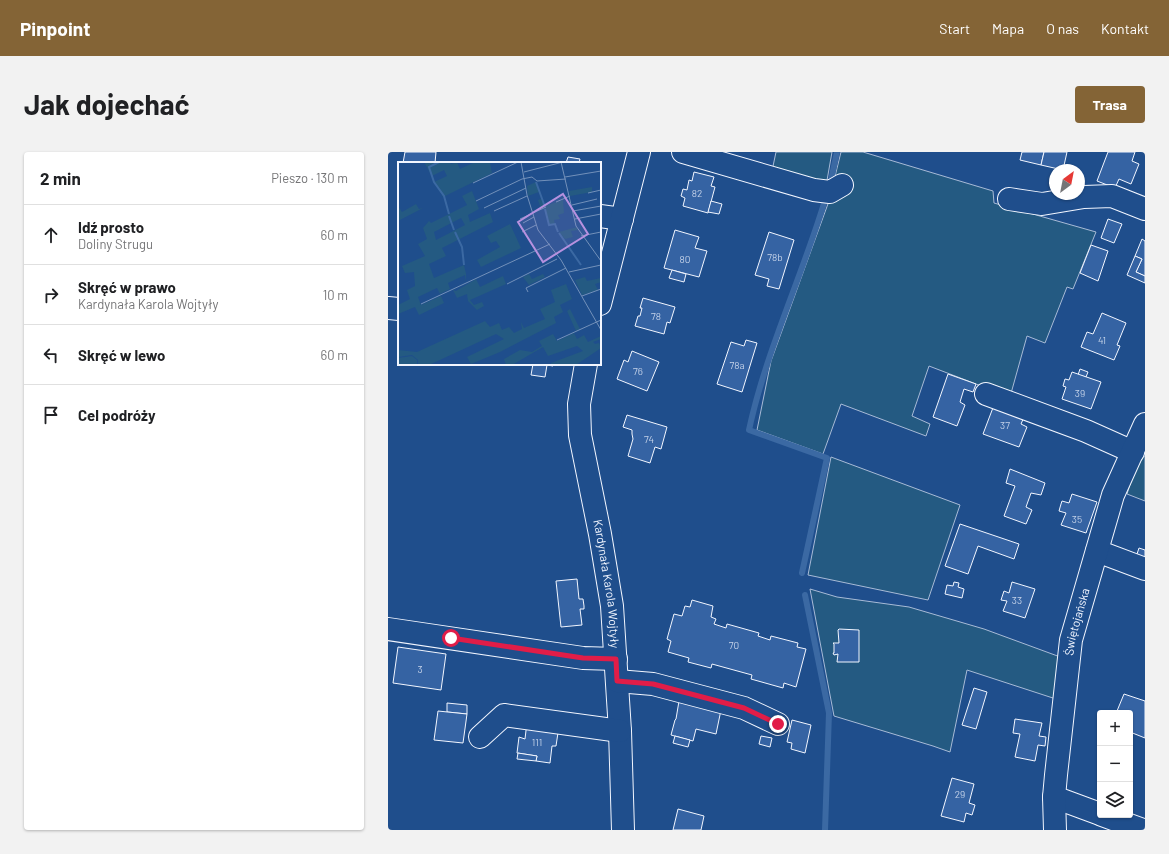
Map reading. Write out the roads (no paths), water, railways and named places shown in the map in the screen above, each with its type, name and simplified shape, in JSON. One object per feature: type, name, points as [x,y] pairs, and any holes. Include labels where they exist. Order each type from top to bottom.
[{"type":"street","points":[[601,300],[639,152]]},
{"type":"street","points":[[682,152],[814,190],[830,192],[842,185]]},
{"type":"street","points":[[1009,199],[1042,204],[1084,197],[1112,196],[1145,209]]},
{"type":"street","points":[[601,216],[622,219]]},
{"type":"street","points":[[388,308],[398,309]]},
{"type":"street","name":"Kardynała Karola Wojtyły","points":[[586,365],[579,404],[580,435],[612,606],[620,730],[623,821]]},
{"type":"street","points":[[986,394],[1086,431],[1140,441]]},
{"type":"street","name":"Świętojańska","points":[[1055,830],[1054,797],[1071,640],[1113,495],[1140,441]]},
{"type":"street","points":[[1097,551],[1145,569]]},
{"type":"street","points":[[388,629],[583,658],[616,659]]},
{"type":"street","points":[[617,681],[653,684],[744,708],[778,724]]},
{"type":"street","points":[[480,737],[504,715],[620,730]]},
{"type":"street","points":[[1054,797],[1097,813]]},
{"type":"street","points":[[1109,818],[1142,830]]},
{"type":"street","points":[[607,830],[623,821]]},
{"type":"waterway","points":[[830,185],[837,152]]},
{"type":"waterway","points":[[802,573],[827,458],[749,430],[756,401],[774,343],[816,229],[825,200]]},
{"type":"waterway","points":[[805,595],[829,713],[825,830]]}]
